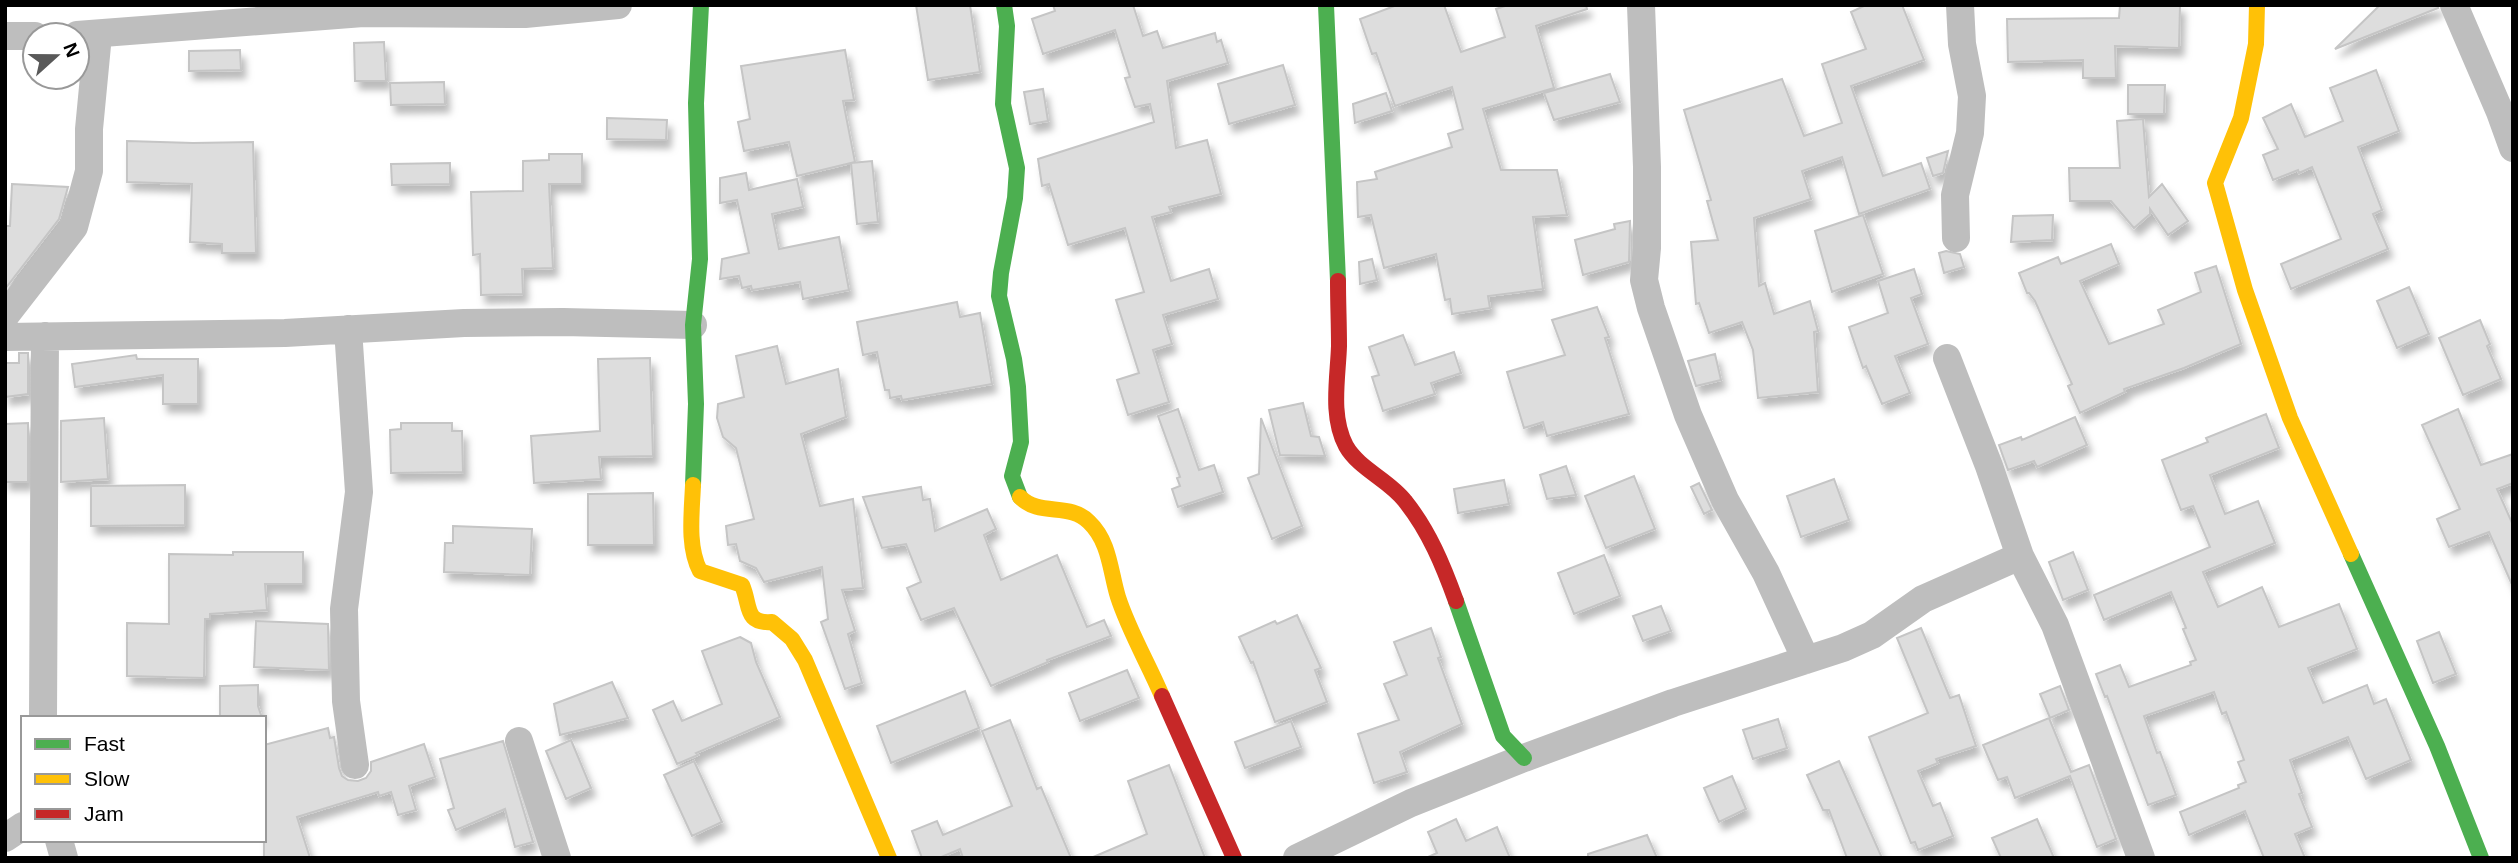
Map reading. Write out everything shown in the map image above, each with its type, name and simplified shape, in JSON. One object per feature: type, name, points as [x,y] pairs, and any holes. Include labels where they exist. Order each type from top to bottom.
[{"type":"street","points":[[91,35],[363,9],[525,14],[618,5]]},
{"type":"street","points":[[701,5],[696,103],[700,259],[693,325],[696,404],[692,511],[695,561],[700,571],[742,585],[752,619],[758,623],[772,622],[792,639],[805,660],[889,858]]},
{"type":"street","points":[[1004,5],[1002,97],[1017,171],[1014,212],[999,288],[1000,308],[1013,353],[1021,428],[1021,444],[1012,472],[1013,484],[1026,503],[1040,508],[1072,512],[1084,516],[1092,524],[1108,558],[1118,597],[1234,858]]},
{"type":"street","points":[[1326,5],[1339,344],[1336,407],[1341,434],[1347,448],[1357,460],[1382,478],[1405,500],[1439,554],[1503,736],[1524,758]]},
{"type":"street","points":[[1641,5],[1647,167],[1647,248],[1644,280],[1651,308],[1688,415],[1725,500],[1766,573],[1806,660]]},
{"type":"street","points":[[1956,238],[1955,195],[1970,133],[1972,96],[1962,44],[1960,5]]},
{"type":"street","points":[[2258,5],[2256,44],[2241,118],[2215,183],[2245,289],[2290,418],[2412,688],[2481,858]]},
{"type":"street","points":[[2454,5],[2513,148]]},
{"type":"street","points":[[5,316],[74,227],[89,171],[89,91]]},
{"type":"street","points":[[5,337],[285,333],[513,322],[693,325]]},
{"type":"street","points":[[348,329],[359,492],[344,608],[346,701],[355,765]]},
{"type":"street","points":[[43,716],[45,336]]},
{"type":"street","points":[[1947,358],[2020,556],[2056,625],[2141,858]]},
{"type":"street","points":[[1297,858],[1411,803],[1524,758],[1673,703],[1843,648],[1872,635],[1923,599],[2020,556]]},
{"type":"street","points":[[1493,770],[1503,736]]},
{"type":"street","points":[[519,741],[556,858]]},
{"type":"street","points":[[5,838],[21,828]]},
{"type":"building","points":[[916,5],[970,5],[980,72],[928,80]]},
{"type":"building","points":[[1053,5],[1133,5],[1143,36],[1157,31],[1163,48],[1215,33],[1217,42],[1221,40],[1228,63],[1167,81],[1176,148],[1207,140],[1221,194],[1169,207],[1171,212],[1152,217],[1171,281],[1209,269],[1218,299],[1163,315],[1172,344],[1153,350],[1169,402],[1128,415],[1117,380],[1139,373],[1116,300],[1144,292],[1125,228],[1068,245],[1049,184],[1042,186],[1038,159],[1154,122],[1150,104],[1135,107],[1125,78],[1130,77],[1115,30],[1043,54],[1032,19],[1055,11]]},
{"type":"building","points":[[1397,5],[1444,5],[1461,52],[1505,37],[1496,9],[1508,5],[1586,5],[1587,9],[1536,26],[1554,88],[1483,109],[1501,170],[1557,170],[1567,215],[1533,217],[1543,289],[1488,296],[1490,308],[1452,314],[1450,299],[1445,300],[1436,254],[1384,268],[1371,215],[1358,217],[1357,182],[1377,179],[1375,172],[1452,147],[1448,134],[1463,129],[1452,87],[1395,106],[1376,53],[1372,54],[1360,19]]},
{"type":"building","points":[[1866,5],[1902,5],[1924,60],[1851,86],[1883,176],[1921,163],[1930,189],[1859,214],[1842,157],[1802,171],[1811,199],[1754,218],[1759,286],[1765,283],[1774,314],[1810,301],[1818,331],[1814,332],[1818,392],[1758,398],[1753,350],[1742,322],[1709,333],[1699,303],[1696,304],[1691,242],[1718,240],[1707,201],[1711,200],[1684,110],[1782,79],[1804,136],[1842,123],[1822,64],[1866,49],[1851,12]]},
{"type":"building","points":[[2120,5],[2180,5],[2179,48],[2115,46],[2116,78],[2083,78],[2083,60],[2008,62],[2007,19],[2119,18]]},
{"type":"building","points":[[2380,5],[2438,5],[2438,8],[2335,49]]},
{"type":"building","points":[[384,42],[386,81],[355,81],[354,43]]},
{"type":"building","points":[[240,50],[241,70],[189,71],[189,51]]},
{"type":"building","points":[[845,50],[854,100],[843,101],[855,162],[797,176],[789,142],[744,151],[738,122],[750,119],[741,66]]},
{"type":"building","points":[[1283,65],[1295,105],[1229,124],[1218,84]]},
{"type":"building","points":[[2376,70],[2399,131],[2358,147],[2382,210],[2373,214],[2388,249],[2291,289],[2281,264],[2341,239],[2312,167],[2273,180],[2263,155],[2278,149],[2263,118],[2291,104],[2305,137],[2343,121],[2330,88]]},
{"type":"building","points":[[1610,74],[1620,102],[1554,120],[1544,93]]},
{"type":"building","points":[[444,82],[445,104],[391,105],[390,83]]},
{"type":"building","points":[[2128,85],[2165,85],[2164,114],[2128,114]]},
{"type":"building","points":[[1043,89],[1048,121],[1030,124],[1024,92]]},
{"type":"building","points":[[1386,93],[1392,111],[1355,123],[1353,104]]},
{"type":"building","points":[[607,118],[667,120],[666,140],[607,139]]},
{"type":"building","points":[[2143,119],[2149,197],[2162,184],[2188,221],[2168,235],[2150,209],[2150,214],[2134,228],[2111,201],[2070,201],[2069,168],[2120,168],[2117,121]]},
{"type":"building","points":[[127,141],[253,142],[256,253],[222,253],[222,244],[190,242],[192,184],[127,182]]},
{"type":"building","points":[[1948,151],[1943,173],[1933,176],[1927,158]]},
{"type":"building","points":[[549,154],[582,154],[582,184],[549,184],[553,268],[522,269],[523,294],[481,295],[480,254],[473,255],[471,192],[523,191],[523,161],[549,160]]},
{"type":"building","points":[[872,161],[878,222],[857,224],[851,163]]},
{"type":"building","points":[[450,163],[450,184],[392,185],[391,164]]},
{"type":"building","points":[[746,173],[749,190],[797,179],[803,207],[772,214],[779,249],[839,237],[849,290],[803,299],[800,282],[752,290],[751,286],[742,288],[739,276],[720,279],[722,259],[749,253],[737,200],[720,203],[720,178]]},
{"type":"building","points":[[12,184],[68,187],[59,219],[5,289],[6,226],[10,226]]},
{"type":"building","points":[[1863,215],[1883,274],[1832,292],[1815,231]]},
{"type":"building","points":[[2053,215],[2052,240],[2011,242],[2013,216]]},
{"type":"building","points":[[1630,221],[1629,262],[1583,275],[1575,240],[1615,229],[1614,224]]},
{"type":"building","points":[[2111,244],[2119,264],[2080,281],[2109,344],[2164,324],[2158,310],[2201,292],[2195,273],[2216,266],[2241,344],[2124,389],[2125,392],[2080,413],[2068,386],[2072,384],[2035,301],[2027,293],[2019,273],[2058,257],[2061,264]]},
{"type":"building","points":[[1946,251],[1960,254],[1964,267],[1944,273],[1939,253]]},
{"type":"building","points":[[1372,259],[1377,280],[1360,284],[1359,262]]},
{"type":"building","points":[[1914,269],[1922,294],[1911,298],[1928,344],[1895,356],[1910,393],[1882,404],[1866,366],[1863,368],[1849,327],[1888,313],[1878,281]]},
{"type":"building","points":[[2409,287],[2429,334],[2397,348],[2377,301]]},
{"type":"building","points":[[957,302],[960,317],[980,313],[992,384],[902,400],[901,396],[890,398],[889,390],[885,390],[877,352],[863,355],[857,322]]},
{"type":"building","points":[[1597,307],[1609,337],[1605,338],[1629,414],[1547,436],[1543,422],[1524,428],[1507,372],[1565,355],[1552,320]]},
{"type":"building","points":[[2480,320],[2490,344],[2487,346],[2501,379],[2463,395],[2439,338]]},
{"type":"building","points":[[1403,335],[1415,365],[1454,352],[1461,373],[1431,383],[1435,394],[1383,411],[1372,377],[1379,375],[1369,347]]},
{"type":"building","points":[[777,346],[786,384],[838,369],[846,417],[801,434],[820,506],[853,499],[863,588],[842,590],[855,631],[848,634],[862,683],[845,689],[821,622],[828,619],[822,567],[764,582],[756,568],[740,561],[736,544],[728,545],[726,526],[754,519],[736,448],[723,437],[717,418],[718,404],[744,397],[736,356]]},
{"type":"building","points":[[19,353],[28,353],[28,394],[5,397],[5,363],[19,363]]},
{"type":"building","points":[[1715,354],[1721,380],[1696,386],[1688,361]]},
{"type":"building","points":[[136,355],[137,359],[198,359],[198,404],[163,404],[163,375],[75,387],[72,364]]},
{"type":"building","points":[[650,358],[653,456],[599,457],[601,479],[534,483],[531,436],[600,431],[598,359]]},
{"type":"building","points":[[1303,403],[1311,436],[1319,437],[1325,456],[1280,455],[1269,410]]},
{"type":"building","points":[[1178,409],[1199,470],[1214,465],[1223,492],[1178,507],[1172,489],[1180,486],[1177,478],[1180,477],[1158,416]]},
{"type":"building","points":[[2458,409],[2481,465],[2513,454],[2513,483],[2497,489],[2513,525],[2513,587],[2489,532],[2449,547],[2437,519],[2460,509],[2422,425]]},
{"type":"building","points":[[2266,414],[2279,448],[2210,475],[2225,514],[2258,501],[2275,543],[2203,572],[2218,607],[2262,587],[2279,627],[2339,604],[2357,649],[2308,668],[2323,703],[2367,685],[2374,704],[2386,699],[2411,760],[2366,779],[2348,737],[2290,760],[2312,827],[2295,834],[2305,858],[2264,858],[2245,811],[2189,835],[2180,812],[2239,788],[2238,785],[2246,782],[2238,762],[2244,760],[2226,712],[2222,714],[2214,692],[2144,716],[2176,795],[2148,805],[2107,696],[2105,697],[2096,674],[2120,665],[2129,687],[2191,665],[2190,662],[2196,660],[2171,592],[2104,620],[2094,595],[2210,547],[2193,506],[2181,510],[2162,460],[2208,442],[2206,438]]},
{"type":"building","points":[[2075,417],[2087,445],[2037,467],[2034,461],[2008,470],[1999,445],[2021,437],[2022,440]]},
{"type":"building","points":[[104,418],[108,479],[61,482],[61,421]]},
{"type":"building","points":[[1261,418],[1302,526],[1272,539],[1248,478],[1259,474]]},
{"type":"building","points":[[28,423],[28,482],[5,482],[5,424]]},
{"type":"building","points":[[401,423],[452,423],[452,431],[462,431],[463,472],[391,473],[390,430],[401,429]]},
{"type":"building","points":[[1566,466],[1576,495],[1547,499],[1540,475]]},
{"type":"building","points":[[1634,476],[1655,529],[1606,548],[1585,496]]},
{"type":"building","points":[[1834,479],[1849,520],[1801,537],[1787,496]]},
{"type":"building","points":[[1504,480],[1509,504],[1458,513],[1454,489]]},
{"type":"building","points":[[1699,483],[1712,510],[1704,514],[1691,487]]},
{"type":"building","points":[[185,485],[185,525],[91,526],[91,486]]},
{"type":"building","points":[[921,487],[923,500],[930,499],[935,531],[987,509],[996,529],[984,535],[1001,580],[1057,555],[1087,627],[1104,620],[1111,636],[1047,660],[1048,662],[991,686],[954,608],[921,620],[907,588],[921,582],[906,544],[882,548],[863,497]]},
{"type":"building","points":[[653,493],[654,545],[588,545],[588,494]]},
{"type":"building","points":[[453,526],[532,529],[530,575],[444,572],[445,543],[453,543]]},
{"type":"building","points":[[233,552],[303,552],[303,584],[265,584],[267,610],[210,614],[210,619],[205,619],[204,678],[127,676],[127,623],[169,624],[169,554],[233,555]]},
{"type":"building","points":[[2073,552],[2088,590],[2063,600],[2049,562]]},
{"type":"building","points":[[1604,555],[1620,596],[1574,614],[1558,573]]},
{"type":"building","points":[[1661,606],[1671,631],[1643,641],[1633,616]]},
{"type":"building","points":[[1297,615],[1321,668],[1315,670],[1327,702],[1275,722],[1253,662],[1251,663],[1239,637],[1275,621],[1277,624]]},
{"type":"building","points":[[256,621],[328,624],[329,670],[254,667]]},
{"type":"building","points":[[1431,628],[1441,657],[1438,658],[1462,724],[1400,752],[1407,772],[1374,783],[1358,734],[1399,720],[1384,684],[1407,675],[1394,642]]},
{"type":"building","points":[[1921,628],[1950,698],[1959,695],[1976,746],[1936,759],[1938,763],[1918,771],[1933,806],[1940,803],[1953,836],[1918,850],[1915,842],[1911,843],[1869,737],[1928,713],[1897,638]]},
{"type":"building","points":[[2439,632],[2456,674],[2433,683],[2417,641]]},
{"type":"building","points":[[740,637],[751,643],[756,662],[780,717],[696,753],[698,755],[677,764],[653,710],[673,701],[682,721],[722,704],[702,651]]},
{"type":"building","points":[[1127,670],[1139,698],[1080,721],[1069,693]]},
{"type":"building","points":[[612,682],[628,718],[560,735],[554,704]]},
{"type":"building","points":[[258,685],[258,706],[261,716],[220,716],[220,686]]},
{"type":"building","points":[[2060,686],[2069,710],[2050,718],[2040,694]]},
{"type":"building","points":[[965,691],[979,728],[891,763],[877,726]]},
{"type":"building","points":[[2049,718],[2071,772],[2089,765],[2116,839],[2097,847],[2070,776],[2015,798],[2007,777],[1998,780],[1983,745]]},
{"type":"building","points":[[1778,719],[1787,748],[1753,759],[1743,730]]},
{"type":"building","points":[[1010,720],[1037,789],[1041,787],[1071,858],[963,858],[960,849],[939,858],[922,858],[912,831],[937,821],[943,835],[1012,806],[982,731]]},
{"type":"building","points":[[1291,721],[1301,747],[1245,768],[1235,742]]},
{"type":"building","points":[[328,728],[330,738],[334,737],[342,776],[358,781],[366,778],[371,771],[371,762],[424,744],[435,777],[409,786],[416,810],[398,815],[391,792],[379,796],[378,792],[297,817],[310,858],[264,858],[266,744]]},
{"type":"building","points":[[571,740],[591,788],[566,799],[546,751]]},
{"type":"building","points":[[503,741],[533,842],[515,847],[505,809],[456,830],[448,810],[454,808],[440,759]]},
{"type":"building","points":[[694,761],[722,822],[692,836],[664,775]]},
{"type":"building","points":[[1839,761],[1882,858],[1847,858],[1829,810],[1823,810],[1807,775]]},
{"type":"building","points":[[1169,765],[1205,858],[1091,858],[1147,834],[1128,781]]},
{"type":"building","points":[[1732,776],[1746,809],[1719,822],[1704,788]]},
{"type":"building","points":[[1456,819],[1466,841],[1497,827],[1510,858],[1426,858],[1437,853],[1428,832]]},
{"type":"building","points":[[2037,819],[2054,858],[2001,858],[1992,838]]},
{"type":"building","points":[[1647,835],[1657,858],[1588,858],[1588,854]]},
{"type":"traffic: fast","points":[[693,485],[696,404],[693,325],[700,259],[696,103],[701,5]]},
{"type":"traffic: fast","points":[[1004,5],[1007,26],[1003,104],[1017,168],[1015,198],[999,296],[1018,387],[1021,442],[1012,476],[1020,497]]},
{"type":"traffic: fast","points":[[1326,5],[1338,281]]},
{"type":"traffic: fast","points":[[2351,554],[2437,746],[2481,858]]},
{"type":"traffic: fast","points":[[1456,601],[1503,736],[1524,758]]},
{"type":"traffic: slow","points":[[2257,5],[2256,44],[2241,118],[2215,183],[2245,290],[2290,418],[2351,554]]},
{"type":"traffic: slow","points":[[693,485],[692,540],[700,571],[742,585],[753,617],[763,622],[772,622],[792,639],[805,660],[889,858]]},
{"type":"traffic: slow","points":[[1020,497],[1036,507],[1073,512],[1096,530],[1108,557],[1122,610],[1162,696]]},
{"type":"traffic: jam","points":[[1338,281],[1336,410],[1341,434],[1352,454],[1391,487],[1414,512],[1435,549],[1456,601]]},
{"type":"traffic: jam","points":[[1162,696],[1234,858]]}]
